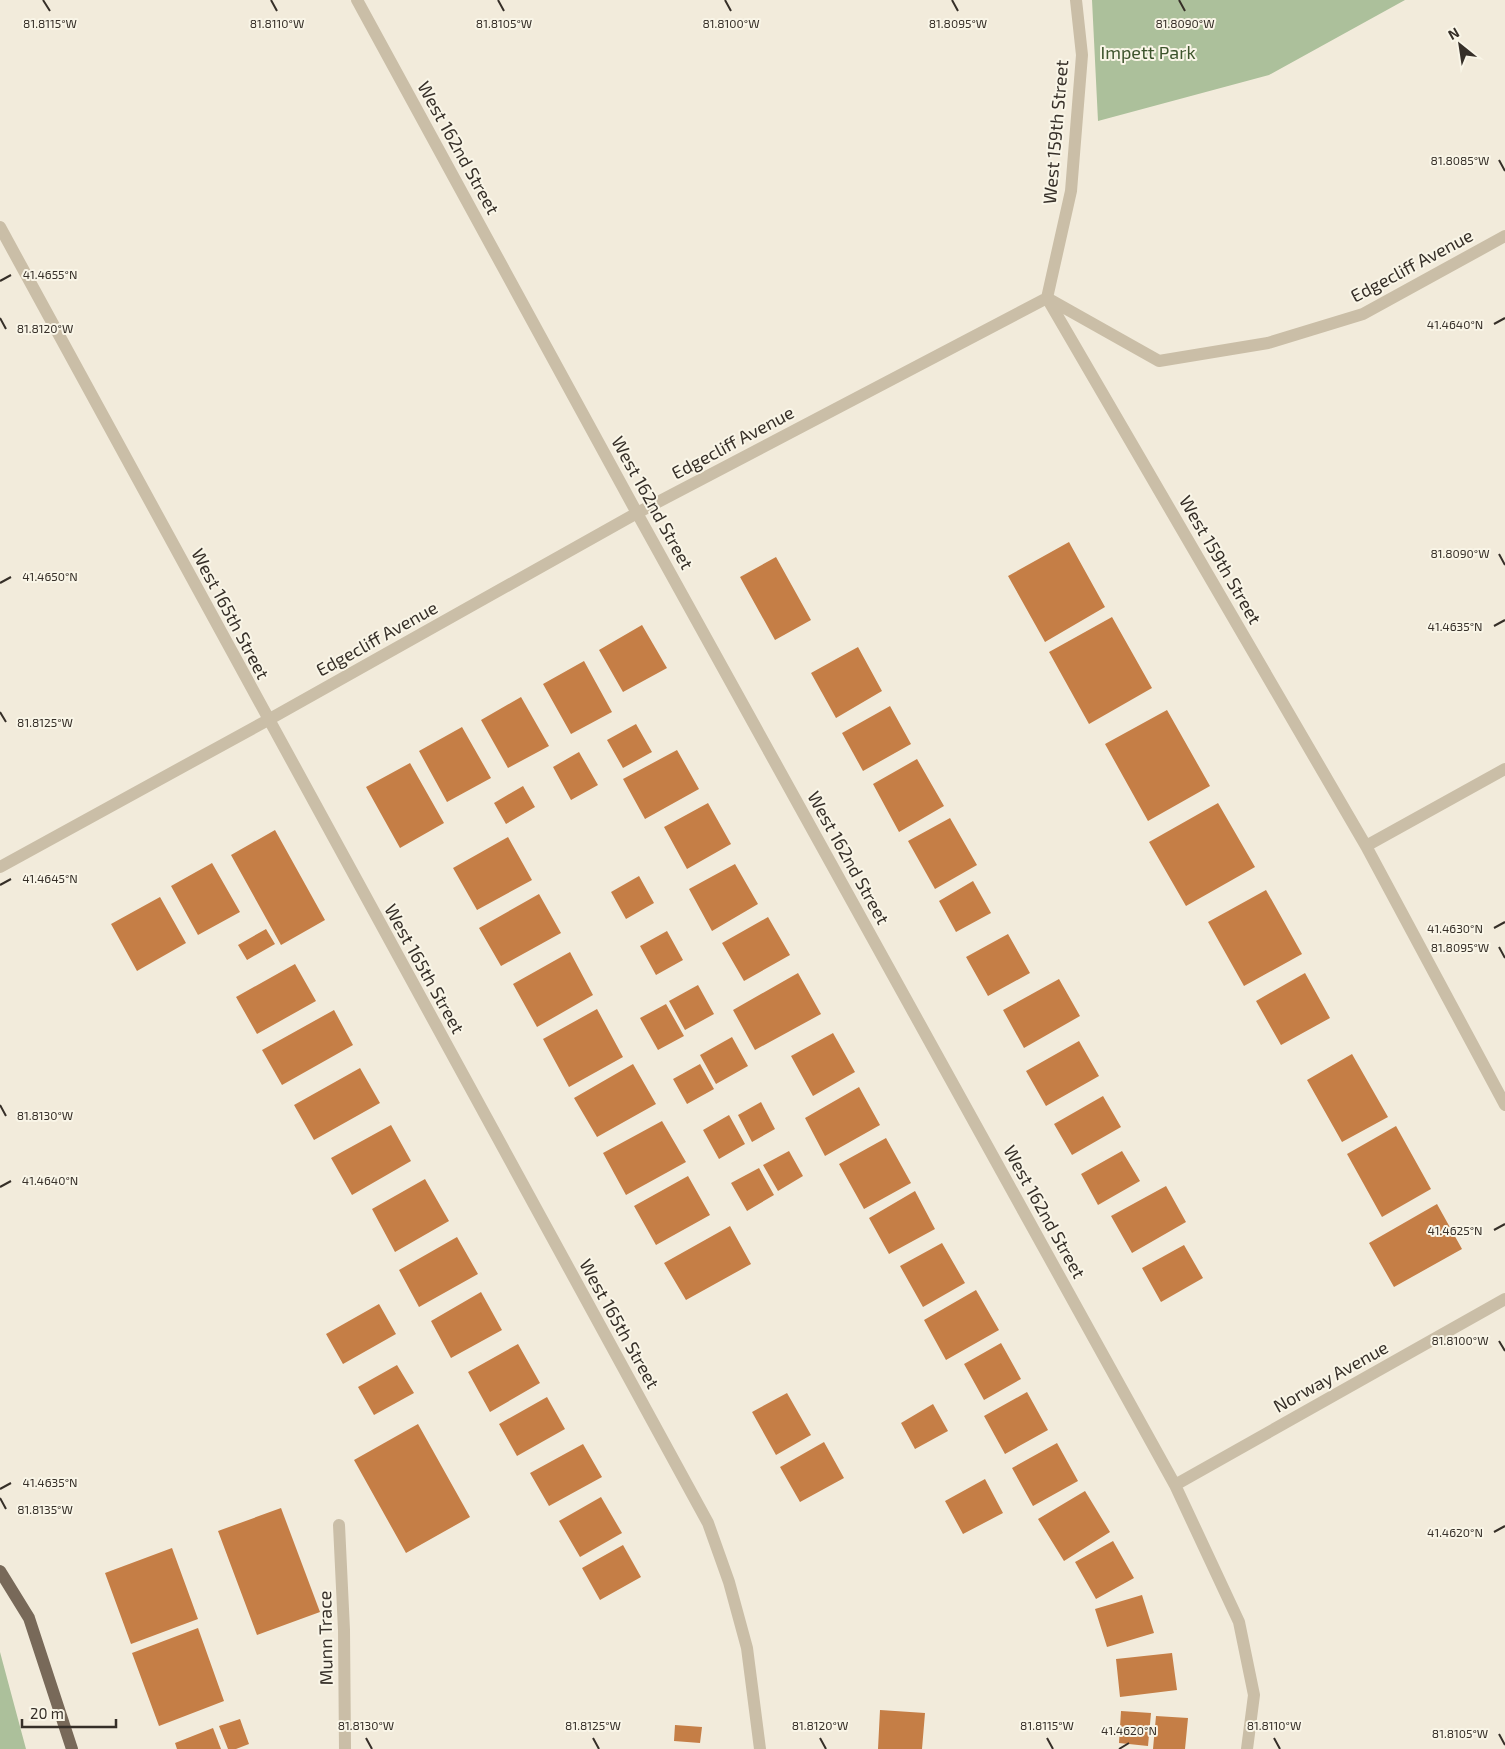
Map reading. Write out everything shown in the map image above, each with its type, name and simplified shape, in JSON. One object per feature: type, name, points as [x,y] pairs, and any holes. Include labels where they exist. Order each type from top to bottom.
[{"type":"main road","points":[[0,1571],[29,1618],[72,1749]]},
{"type":"street","name":"West 162nd Street","points":[[357,0],[637,513],[1175,1485],[1240,1622],[1254,1695],[1248,1749]]},
{"type":"street","name":"West 159th Street","points":[[1076,0],[1082,55],[1071,191],[1047,298],[1366,846],[1505,1104]]},
{"type":"street","name":"West 165th Street","points":[[0,227],[708,1523],[730,1582],[747,1648],[760,1749]]},
{"type":"street","name":"Edgecliff Avenue","points":[[0,867],[268,720],[637,513],[1047,298],[1159,361],[1268,343],[1363,314],[1505,236]]},
{"type":"street","points":[[1366,846],[1505,769]]},
{"type":"street","name":"Norway Avenue","points":[[1175,1485],[1505,1300]]},
{"type":"street","name":"Munn Trace","points":[[339,1525],[344,1630],[345,1749]]},
{"type":"green space","name":"Impett Park","points":[[1092,0],[1405,0],[1269,75],[1098,121]]},
{"type":"green space","points":[[0,1652],[26,1749],[0,1749]]},
{"type":"building","points":[[1069,542],[1105,607],[1045,642],[1008,576]]},
{"type":"building","points":[[776,557],[811,620],[775,640],[740,577]]},
{"type":"building","points":[[1112,617],[1152,688],[1089,724],[1049,652]]},
{"type":"building","points":[[642,625],[667,668],[623,692],[599,650]]},
{"type":"building","points":[[858,647],[882,691],[836,718],[811,673]]},
{"type":"building","points":[[584,661],[612,712],[571,734],[543,684]]},
{"type":"building","points":[[521,697],[549,746],[508,768],[481,720]]},
{"type":"building","points":[[890,706],[911,744],[863,771],[842,733]]},
{"type":"building","points":[[1167,710],[1210,786],[1148,821],[1105,744]]},
{"type":"building","points":[[636,724],[652,752],[623,768],[607,740]]},
{"type":"building","points":[[462,727],[491,778],[447,802],[419,751]]},
{"type":"building","points":[[677,750],[699,789],[645,819],[623,779]]},
{"type":"building","points":[[579,752],[598,785],[571,800],[553,767]]},
{"type":"building","points":[[917,759],[944,806],[899,832],[873,784]]},
{"type":"building","points":[[410,763],[444,823],[400,848],[366,787]]},
{"type":"building","points":[[523,786],[535,807],[506,824],[494,803]]},
{"type":"building","points":[[708,803],[731,844],[687,869],[664,827]]},
{"type":"building","points":[[1218,803],[1255,867],[1186,906],[1149,842]]},
{"type":"building","points":[[950,818],[977,865],[935,889],[908,841]]},
{"type":"building","points":[[275,830],[325,920],[281,945],[231,855]]},
{"type":"building","points":[[508,837],[532,880],[477,910],[453,868]]},
{"type":"building","points":[[212,863],[240,912],[198,935],[171,886]]},
{"type":"building","points":[[735,864],[758,904],[712,931],[689,889]]},
{"type":"building","points":[[639,876],[654,903],[626,919],[611,892]]},
{"type":"building","points":[[973,881],[991,913],[956,932],[939,901]]},
{"type":"building","points":[[1266,890],[1302,954],[1244,986],[1208,922]]},
{"type":"building","points":[[539,894],[561,933],[501,966],[479,928]]},
{"type":"building","points":[[160,897],[186,943],[137,971],[111,924]]},
{"type":"building","points":[[768,917],[790,955],[744,981],[722,943]]},
{"type":"building","points":[[266,929],[275,944],[247,960],[238,945]]},
{"type":"building","points":[[667,931],[683,960],[656,975],[640,946]]},
{"type":"building","points":[[1008,934],[1030,973],[988,996],[966,957]]},
{"type":"building","points":[[570,952],[593,995],[537,1027],[513,984]]},
{"type":"building","points":[[295,964],[316,1001],[257,1034],[236,997]]},
{"type":"building","points":[[798,973],[821,1014],[755,1050],[733,1010]]},
{"type":"building","points":[[1305,973],[1330,1018],[1281,1045],[1256,1001]]},
{"type":"building","points":[[1059,979],[1080,1016],[1024,1048],[1003,1010]]},
{"type":"building","points":[[698,985],[714,1014],[685,1030],[669,1001]]},
{"type":"building","points":[[666,1004],[684,1036],[658,1050],[640,1018]]},
{"type":"building","points":[[597,1009],[623,1057],[569,1087],[543,1039]]},
{"type":"building","points":[[334,1010],[353,1045],[282,1085],[262,1050]]},
{"type":"building","points":[[833,1033],[855,1072],[813,1096],[791,1056]]},
{"type":"building","points":[[732,1037],[748,1066],[716,1084],[700,1055]]},
{"type":"building","points":[[1079,1041],[1099,1076],[1046,1106],[1026,1071]]},
{"type":"building","points":[[1352,1054],[1388,1117],[1342,1142],[1307,1080]]},
{"type":"building","points":[[633,1064],[656,1104],[597,1137],[574,1098]]},
{"type":"building","points":[[700,1064],[714,1089],[687,1104],[673,1079]]},
{"type":"building","points":[[360,1068],[380,1103],[314,1140],[294,1105]]},
{"type":"building","points":[[859,1087],[880,1125],[825,1156],[805,1118]]},
{"type":"building","points":[[1103,1096],[1121,1127],[1072,1155],[1054,1124]]},
{"type":"building","points":[[761,1102],[775,1129],[752,1142],[738,1115]]},
{"type":"building","points":[[729,1115],[745,1144],[719,1159],[703,1130]]},
{"type":"building","points":[[662,1121],[686,1162],[626,1195],[603,1153]]},
{"type":"building","points":[[391,1125],[411,1161],[352,1195],[331,1158]]},
{"type":"building","points":[[1396,1126],[1431,1189],[1382,1217],[1347,1154]]},
{"type":"building","points":[[886,1138],[911,1183],[864,1209],[839,1164]]},
{"type":"building","points":[[789,1151],[803,1176],[778,1191],[763,1165]]},
{"type":"building","points":[[1122,1151],[1140,1181],[1098,1205],[1081,1174]]},
{"type":"building","points":[[759,1168],[774,1195],[747,1211],[731,1183]]},
{"type":"building","points":[[688,1176],[710,1215],[656,1245],[634,1206]]},
{"type":"building","points":[[425,1179],[449,1221],[395,1252],[372,1209]]},
{"type":"building","points":[[1166,1186],[1186,1222],[1132,1253],[1111,1216]]},
{"type":"building","points":[[915,1191],[935,1229],[889,1254],[869,1218]]},
{"type":"building","points":[[1437,1204],[1462,1249],[1394,1287],[1369,1243]]},
{"type":"building","points":[[730,1226],[751,1264],[686,1300],[664,1263]]},
{"type":"building","points":[[457,1237],[478,1274],[419,1307],[399,1270]]},
{"type":"building","points":[[942,1243],[965,1283],[923,1307],[900,1266]]},
{"type":"building","points":[[1184,1245],[1203,1278],[1161,1302],[1142,1268]]},
{"type":"building","points":[[976,1290],[999,1330],[946,1360],[924,1320]]},
{"type":"building","points":[[481,1292],[502,1330],[451,1358],[431,1321]]},
{"type":"building","points":[[379,1304],[396,1334],[343,1364],[326,1334]]},
{"type":"building","points":[[1001,1343],[1021,1379],[984,1400],[964,1364]]},
{"type":"building","points":[[518,1344],[540,1383],[490,1412],[468,1372]]},
{"type":"building","points":[[397,1365],[414,1393],[374,1415],[358,1387]]},
{"type":"building","points":[[1027,1392],[1048,1430],[1005,1454],[984,1416]]},
{"type":"building","points":[[787,1393],[811,1435],[776,1455],[752,1412]]},
{"type":"building","points":[[547,1397],[565,1429],[517,1456],[499,1424]]},
{"type":"building","points":[[933,1404],[948,1431],[915,1449],[901,1423]]},
{"type":"building","points":[[418,1424],[470,1517],[406,1553],[354,1460]]},
{"type":"building","points":[[824,1442],[844,1478],[800,1502],[780,1467]]},
{"type":"building","points":[[1057,1443],[1078,1481],[1033,1506],[1012,1468]]},
{"type":"building","points":[[583,1444],[602,1477],[549,1506],[530,1473]]},
{"type":"building","points":[[985,1479],[1003,1513],[963,1534],[945,1501]]},
{"type":"building","points":[[1085,1491],[1110,1532],[1064,1561],[1038,1519]]},
{"type":"building","points":[[601,1497],[622,1533],[580,1557],[559,1521]]},
{"type":"building","points":[[281,1508],[320,1612],[257,1635],[218,1531]]},
{"type":"building","points":[[1113,1541],[1134,1578],[1096,1599],[1075,1562]]},
{"type":"building","points":[[623,1545],[641,1577],[600,1600],[582,1568]]},
{"type":"building","points":[[172,1548],[198,1619],[131,1644],[105,1573]]},
{"type":"building","points":[[1142,1595],[1154,1633],[1107,1647],[1095,1609]]},
{"type":"building","points":[[198,1628],[224,1701],[159,1726],[132,1653]]},
{"type":"building","points":[[1172,1653],[1177,1690],[1120,1697],[1116,1659]]},
{"type":"building","points":[[880,1710],[925,1713],[922,1749],[878,1749]]},
{"type":"building","points":[[1121,1711],[1151,1713],[1148,1746],[1119,1743]]},
{"type":"building","points":[[1156,1716],[1188,1718],[1185,1749],[1153,1749]]},
{"type":"building","points":[[240,1719],[249,1744],[236,1749],[228,1749],[219,1726]]},
{"type":"building","points":[[675,1725],[702,1727],[700,1743],[674,1741]]},
{"type":"building","points":[[213,1728],[221,1749],[177,1749],[175,1743]]}]
